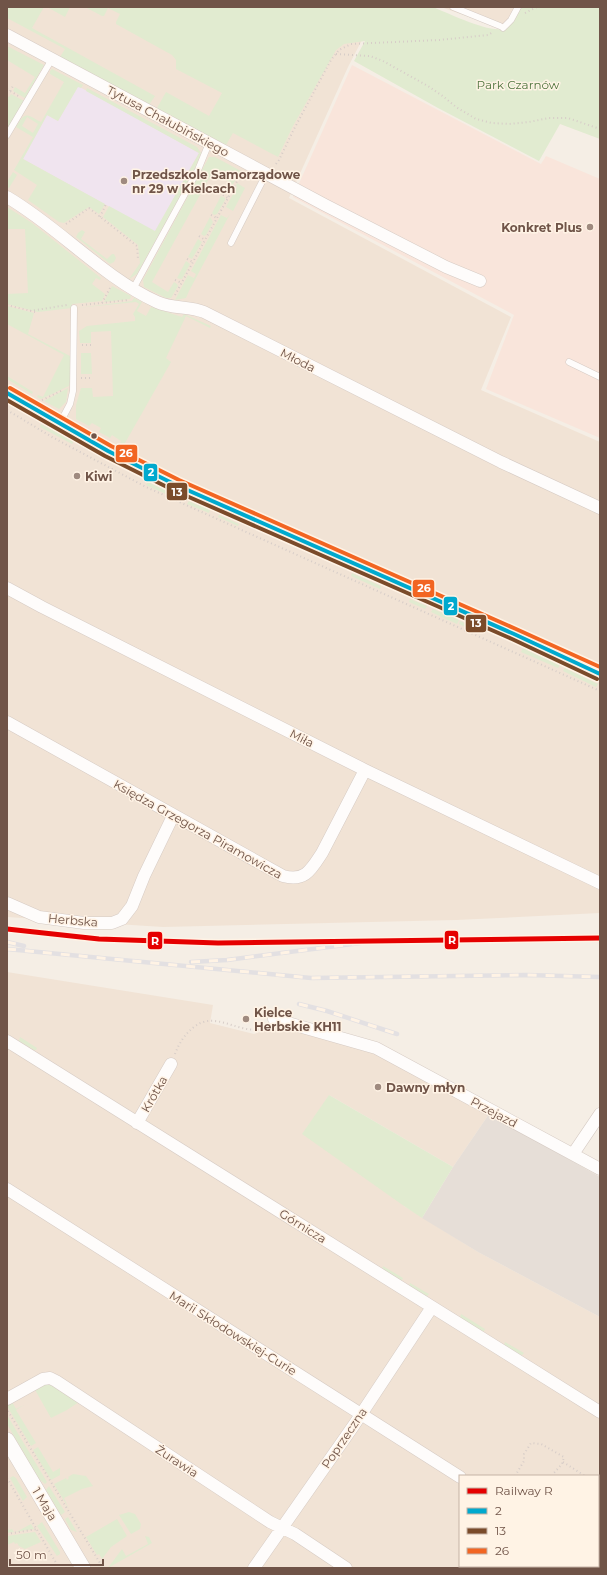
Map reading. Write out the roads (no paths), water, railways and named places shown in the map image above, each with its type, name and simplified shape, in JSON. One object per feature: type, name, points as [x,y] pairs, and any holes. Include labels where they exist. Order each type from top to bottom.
[{"type":"street","name":"Tytusa Chałubińskiego","points":[[7,35],[267,175],[446,267],[480,281]]},
{"type":"street","name":"Młoda","points":[[7,198],[32,213],[121,282],[132,295],[164,305],[196,309],[204,312],[501,462],[600,508]]},
{"type":"street","points":[[7,393],[110,452],[176,485],[524,638],[600,674]]},
{"type":"street","name":"Miła","points":[[7,588],[48,611],[365,770],[600,883]]},
{"type":"street","name":"Księdza Grzegorza Piramowicza","points":[[7,722],[173,816],[283,876],[295,878],[308,872],[318,859],[365,770]]},
{"type":"street","name":"Herbska","points":[[7,903],[38,917],[84,923],[112,923],[122,918],[132,906],[144,876],[173,816]]},
{"type":"street","name":"Przejazd","points":[[274,1019],[376,1048],[600,1169]]},
{"type":"street","name":"Górnicza","points":[[7,1041],[600,1412]]},
{"type":"street","name":"Krótka","points":[[137,1123],[171,1064]]},
{"type":"street","points":[[573,1154],[600,1114]]},
{"type":"street","name":"Marii Skłodowskiej-Curie","points":[[7,1189],[459,1476]]},
{"type":"street","name":"Poprzeczna","points":[[254,1568],[361,1414],[432,1307]]},
{"type":"street","name":"Żurawia","points":[[7,1399],[43,1379],[50,1378],[270,1522],[295,1534],[346,1568]]},
{"type":"street","name":"1 Maja","points":[[7,1440],[83,1568]]},
{"type":"lane","points":[[453,7],[502,27],[511,20],[518,7]]},
{"type":"lane","points":[[7,135],[52,59]]},
{"type":"lane","points":[[132,295],[198,170],[209,143]]},
{"type":"lane","points":[[231,243],[267,175]]},
{"type":"lane","points":[[60,423],[70,404],[74,384],[74,307]]},
{"type":"lane","points":[[569,362],[600,377]]},
{"type":"railway","points":[[191,962],[227,960],[376,941]]},
{"type":"railway","points":[[7,942],[24,946]]},
{"type":"railway","points":[[7,949],[311,978],[526,975],[600,977]]},
{"type":"railway","points":[[299,1004],[327,1011],[397,1034]]},
{"type":"rail line","name":"R","points":[[7,929],[99,939],[218,943],[600,938]]},
{"type":"place","name":"Przedszkole Samorządowe nr 29 w Kielcach","points":[[124,181]]},
{"type":"place","name":"Konkret Plus","points":[[590,227]]},
{"type":"place","name":"Kiwi","points":[[77,476]]},
{"type":"place","name":"Kielce Herbskie KH11","points":[[246,1019]]},
{"type":"place","name":"Dawny młyn","points":[[378,1087]]},
{"type":"park label","name":"Park Czarnów","points":[[518,84]]}]
